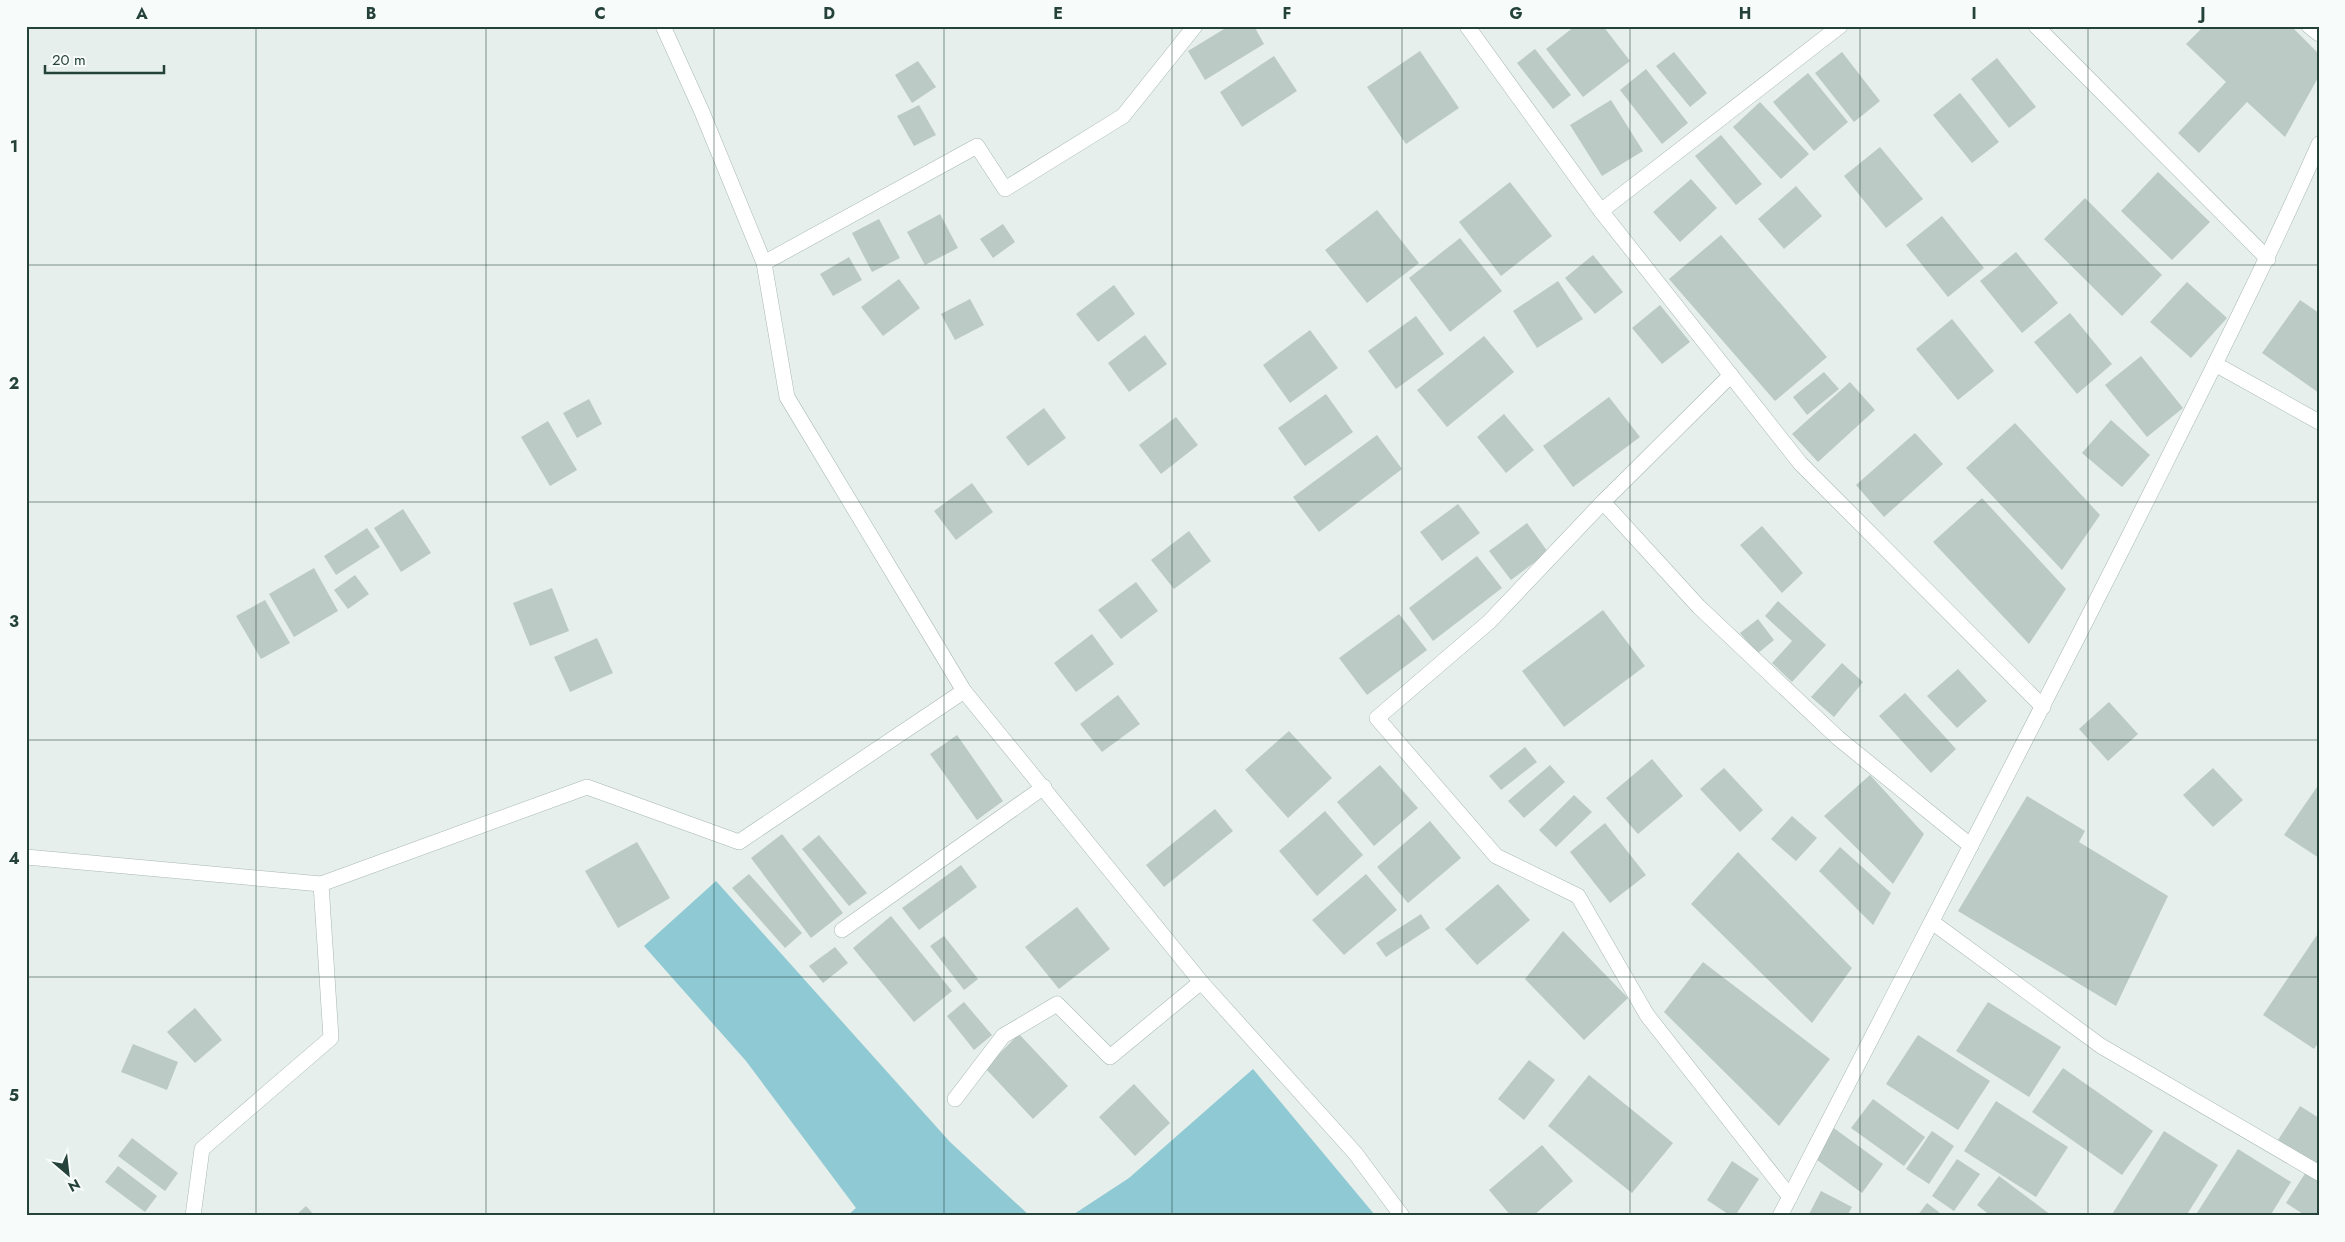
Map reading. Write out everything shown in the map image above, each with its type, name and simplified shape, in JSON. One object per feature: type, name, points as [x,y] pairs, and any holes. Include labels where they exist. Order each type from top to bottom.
[{"type":"street","points":[[663,26],[702,112],[764,262],[787,398],[964,691],[1201,982],[1355,1153],[1402,1216]]},
{"type":"street","points":[[764,262],[977,146],[1005,190],[1123,116],[1194,26]]},
{"type":"street","points":[[1467,26],[1601,211],[1800,464],[2043,707]]},
{"type":"street","points":[[1601,211],[1840,26]]},
{"type":"street","points":[[2036,26],[2268,259]]},
{"type":"street","points":[[2309,26],[2319,34]]},
{"type":"street","points":[[1780,1216],[2043,707],[2268,259],[2319,144]]},
{"type":"street","points":[[2215,364],[2319,422]]},
{"type":"street","points":[[1731,376],[1603,502],[1489,622],[1377,718],[1496,856],[1578,896],[1647,1015],[1790,1197]]},
{"type":"street","points":[[1603,502],[1699,607],[1838,738],[1971,846]]},
{"type":"street","points":[[26,857],[321,884],[587,787],[739,842],[964,691]]},
{"type":"street","points":[[842,930],[1044,787]]},
{"type":"street","points":[[193,1216],[202,1150],[331,1038],[321,884]]},
{"type":"street","points":[[1932,922],[2101,1046],[2319,1173]]},
{"type":"street","points":[[955,1098],[1003,1036],[1057,1004],[1110,1057],[1201,982]]},
{"type":"water","points":[[716,881],[950,1142],[1030,1216],[847,1216],[856,1208],[746,1061],[644,946]]},
{"type":"water","points":[[1253,1069],[1374,1214],[1372,1216],[1071,1216],[1129,1178]]},
{"type":"building","points":[[1229,26],[1254,26],[1264,44],[1205,80],[1188,51]]},
{"type":"building","points":[[1575,26],[1603,26],[1630,61],[1583,97],[1546,49]]},
{"type":"building","points":[[2204,26],[2291,26],[2319,54],[2319,76],[2285,137],[2247,102],[2199,153],[2178,133],[2226,82],[2186,44]]},
{"type":"building","points":[[1535,49],[1571,95],[1553,109],[1517,63]]},
{"type":"building","points":[[1420,51],[1459,108],[1406,144],[1367,87]]},
{"type":"building","points":[[1674,52],[1707,93],[1690,107],[1656,66]]},
{"type":"building","points":[[1842,52],[1880,101],[1854,122],[1815,73]]},
{"type":"building","points":[[1274,56],[1297,91],[1242,127],[1220,92]]},
{"type":"building","points":[[1997,58],[2036,107],[2009,128],[1971,79]]},
{"type":"building","points":[[918,61],[936,87],[912,103],[895,75]]},
{"type":"building","points":[[1646,69],[1688,123],[1662,144],[1620,90]]},
{"type":"building","points":[[1808,73],[1848,122],[1814,151],[1773,102]]},
{"type":"building","points":[[1960,93],[1999,142],[1972,163],[1933,115]]},
{"type":"building","points":[[1611,100],[1643,151],[1602,176],[1570,125]]},
{"type":"building","points":[[1760,102],[1809,154],[1781,179],[1733,127]]},
{"type":"building","points":[[919,105],[936,135],[914,146],[897,116]]},
{"type":"building","points":[[1721,135],[1762,184],[1736,205],[1695,156]]},
{"type":"building","points":[[1880,147],[1923,199],[1886,228],[1844,176]]},
{"type":"building","points":[[2158,172],[2210,222],[2172,260],[2121,211]]},
{"type":"building","points":[[1691,179],[1717,208],[1680,242],[1653,212]]},
{"type":"building","points":[[1510,182],[1552,236],[1501,276],[1459,222]]},
{"type":"building","points":[[1796,186],[1822,216],[1784,249],[1758,219]]},
{"type":"building","points":[[2085,198],[2162,275],[2122,316],[2044,239]]},
{"type":"building","points":[[1377,210],[1419,263],[1367,303],[1325,250]]},
{"type":"building","points":[[940,214],[958,248],[925,265],[907,232]]},
{"type":"building","points":[[1942,216],[1984,268],[1948,297],[1906,245]]},
{"type":"building","points":[[879,219],[900,258],[872,272],[852,233]]},
{"type":"building","points":[[1003,224],[1015,242],[993,258],[980,239]]},
{"type":"building","points":[[1721,235],[1827,357],[1775,401],[1669,279]]},
{"type":"building","points":[[1460,238],[1502,291],[1450,332],[1409,278]]},
{"type":"building","points":[[2016,252],[2058,303],[2022,333],[1980,281]]},
{"type":"building","points":[[1593,255],[1623,292],[1595,314],[1565,278]]},
{"type":"building","points":[[849,257],[862,280],[833,296],[820,274]]},
{"type":"building","points":[[899,279],[920,308],[883,336],[861,307]]},
{"type":"building","points":[[1558,281],[1583,319],[1537,348],[1513,311]]},
{"type":"building","points":[[2187,282],[2227,318],[2191,358],[2150,322]]},
{"type":"building","points":[[1114,285],[1135,314],[1098,342],[1076,314]]},
{"type":"building","points":[[970,299],[984,325],[955,340],[941,314]]},
{"type":"building","points":[[2300,300],[2319,313],[2319,393],[2262,353]]},
{"type":"building","points":[[1660,305],[1690,342],[1662,364],[1632,328]]},
{"type":"building","points":[[2070,313],[2112,364],[2077,394],[2034,342]]},
{"type":"building","points":[[1416,316],[1444,354],[1396,389],[1368,351]]},
{"type":"building","points":[[1952,319],[1994,371],[1958,400],[1916,349]]},
{"type":"building","points":[[1310,330],[1338,368],[1290,403],[1263,365]]},
{"type":"building","points":[[1145,335],[1167,364],[1129,392],[1108,363]]},
{"type":"building","points":[[1484,336],[1514,372],[1447,427],[1417,390]]},
{"type":"building","points":[[2141,356],[2183,408],[2147,437],[2105,385]]},
{"type":"building","points":[[1824,372],[1839,389],[1807,415],[1793,397]]},
{"type":"building","points":[[1850,382],[1875,410],[1818,462],[1792,434]]},
{"type":"building","points":[[1326,394],[1353,432],[1305,466],[1278,428]]},
{"type":"building","points":[[1609,397],[1640,437],[1573,487],[1543,446]]},
{"type":"building","points":[[589,399],[602,424],[577,438],[563,413]]},
{"type":"building","points":[[1044,408],[1066,438],[1028,466],[1006,437]]},
{"type":"building","points":[[1504,414],[1534,450],[1506,473],[1477,437]]},
{"type":"building","points":[[1176,417],[1198,445],[1161,474],[1139,445]]},
{"type":"building","points":[[2111,420],[2150,455],[2122,487],[2082,453]]},
{"type":"building","points":[[548,421],[577,470],[550,486],[521,437]]},
{"type":"building","points":[[2015,423],[2100,515],[2062,570],[1966,468]]},
{"type":"building","points":[[1915,433],[1943,464],[1884,517],[1856,485]]},
{"type":"building","points":[[1377,435],[1402,469],[1319,532],[1293,497]]},
{"type":"building","points":[[972,483],[993,512],[956,540],[934,511]]},
{"type":"building","points":[[1982,498],[2066,589],[2029,644],[1933,542]]},
{"type":"building","points":[[1458,504],[1480,533],[1442,561],[1420,532]]},
{"type":"building","points":[[403,509],[431,553],[401,572],[374,528]]},
{"type":"building","points":[[1527,523],[1548,552],[1511,580],[1489,551]]},
{"type":"building","points":[[1762,526],[1803,573],[1782,593],[1740,545]]},
{"type":"building","points":[[367,528],[380,547],[336,575],[324,556]]},
{"type":"building","points":[[1189,531],[1211,561],[1174,589],[1151,560]]},
{"type":"building","points":[[1477,556],[1502,588],[1433,641],[1409,608]]},
{"type":"building","points":[[314,568],[338,611],[294,637],[269,594]]},
{"type":"building","points":[[355,575],[369,594],[348,609],[334,590]]},
{"type":"building","points":[[1136,582],[1158,611],[1121,639],[1098,610]]},
{"type":"building","points":[[552,588],[569,631],[530,646],[513,603]]},
{"type":"building","points":[[265,600],[290,643],[261,659],[236,616]]},
{"type":"building","points":[[1778,601],[1826,645],[1792,682],[1772,663],[1792,641],[1765,616]]},
{"type":"building","points":[[1603,610],[1645,666],[1564,727],[1522,671]]},
{"type":"building","points":[[1399,614],[1427,650],[1367,695],[1339,658]]},
{"type":"building","points":[[1758,619],[1774,640],[1757,654],[1740,633]]},
{"type":"building","points":[[1092,634],[1114,664],[1076,692],[1054,663]]},
{"type":"building","points":[[597,638],[613,673],[570,692],[554,657]]},
{"type":"building","points":[[1842,663],[1863,682],[1834,717],[1811,697]]},
{"type":"building","points":[[1958,669],[1987,701],[1957,728],[1927,696]]},
{"type":"building","points":[[1905,693],[1956,749],[1931,773],[1879,716]]},
{"type":"building","points":[[1118,695],[1140,724],[1102,752],[1080,724]]},
{"type":"building","points":[[2109,702],[2138,734],[2108,761],[2079,729]]},
{"type":"building","points":[[1289,731],[1332,778],[1288,818],[1245,770]]},
{"type":"building","points":[[957,735],[1003,801],[977,820],[930,754]]},
{"type":"building","points":[[1525,747],[1537,762],[1501,790],[1489,776]]},
{"type":"building","points":[[1652,759],[1683,796],[1638,834],[1606,798]]},
{"type":"building","points":[[1380,765],[1418,808],[1374,846],[1337,802]]},
{"type":"building","points":[[1550,765],[1565,782],[1524,818],[1508,801]]},
{"type":"building","points":[[1724,768],[1763,810],[1740,832],[1700,789]]},
{"type":"building","points":[[2213,768],[2243,800],[2213,827],[2183,795]]},
{"type":"building","points":[[1870,775],[1924,834],[1893,884],[1824,816]]},
{"type":"building","points":[[2319,784],[2319,858],[2284,835]]},
{"type":"building","points":[[1574,795],[1592,812],[1556,847],[1539,830]]},
{"type":"building","points":[[2027,796],[2085,831],[2079,842],[2168,896],[2116,1006],[1958,911]]},
{"type":"building","points":[[1215,809],[1233,831],[1164,887],[1146,865]]},
{"type":"building","points":[[1325,811],[1363,855],[1317,896],[1279,851]]},
{"type":"building","points":[[1792,816],[1817,838],[1796,861],[1771,839]]},
{"type":"building","points":[[1430,821],[1461,858],[1408,903],[1377,867]]},
{"type":"building","points":[[1605,823],[1646,875],[1610,903],[1570,852]]},
{"type":"building","points":[[782,834],[843,913],[811,938],[751,858]]},
{"type":"building","points":[[819,835],[867,893],[849,906],[802,849]]},
{"type":"building","points":[[637,842],[670,898],[618,928],[585,871]]},
{"type":"building","points":[[1840,847],[1891,893],[1873,925],[1819,871]]},
{"type":"building","points":[[1738,852],[1852,968],[1812,1023],[1691,904]]},
{"type":"building","points":[[961,865],[977,887],[919,930],[902,908]]},
{"type":"building","points":[[749,874],[802,933],[785,948],[732,888]]},
{"type":"building","points":[[1366,874],[1397,910],[1344,955],[1312,920]]},
{"type":"building","points":[[1498,884],[1530,920],[1477,965],[1445,929]]},
{"type":"building","points":[[1077,907],[1110,949],[1059,989],[1025,947]]},
{"type":"building","points":[[1421,914],[1430,928],[1386,957],[1376,943]]},
{"type":"building","points":[[891,916],[952,991],[914,1022],[853,948]]},
{"type":"building","points":[[1563,931],[1628,998],[1584,1040],[1525,979]]},
{"type":"building","points":[[2319,932],[2319,1042],[2314,1049],[2263,1015]]},
{"type":"building","points":[[944,936],[978,979],[964,990],[930,946]]},
{"type":"building","points":[[835,947],[848,963],[823,983],[809,966]]},
{"type":"building","points":[[1703,962],[1830,1059],[1779,1126],[1664,1012]]},
{"type":"building","points":[[964,1002],[992,1035],[974,1050],[947,1016]]},
{"type":"building","points":[[1988,1002],[2061,1047],[2029,1097],[1956,1051]]},
{"type":"building","points":[[195,1008],[222,1040],[195,1063],[167,1032]]},
{"type":"building","points":[[1019,1034],[1068,1086],[1033,1119],[985,1068]]},
{"type":"building","points":[[1918,1035],[1990,1081],[1958,1130],[1886,1084]]},
{"type":"building","points":[[133,1044],[178,1062],[167,1090],[121,1072]]},
{"type":"building","points":[[1529,1060],[1555,1080],[1524,1120],[1498,1099]]},
{"type":"building","points":[[2063,1068],[2153,1131],[2122,1175],[2032,1112]]},
{"type":"building","points":[[1589,1075],[1673,1143],[1632,1193],[1548,1126]]},
{"type":"building","points":[[1134,1084],[1170,1123],[1135,1156],[1099,1117]]},
{"type":"building","points":[[1873,1099],[1925,1137],[1904,1166],[1851,1128]]},
{"type":"building","points":[[1996,1101],[2068,1147],[2036,1197],[1964,1151]]},
{"type":"building","points":[[2300,1106],[2319,1118],[2319,1166],[2278,1140]]},
{"type":"building","points":[[1831,1126],[1883,1164],[1862,1193],[1809,1154]]},
{"type":"building","points":[[1932,1131],[1954,1146],[1929,1184],[1906,1169]]},
{"type":"building","points":[[2164,1131],[2218,1165],[2186,1216],[2111,1216]]},
{"type":"building","points":[[132,1138],[178,1173],[165,1191],[118,1156]]},
{"type":"building","points":[[1542,1145],[1573,1181],[1533,1216],[1511,1216],[1489,1190]]},
{"type":"building","points":[[2238,1149],[2291,1182],[2270,1216],[2195,1216]]},
{"type":"building","points":[[1957,1159],[1980,1174],[1954,1211],[1932,1196]]},
{"type":"building","points":[[1732,1161],[1759,1179],[1735,1216],[1731,1216],[1707,1200]]},
{"type":"building","points":[[118,1166],[157,1196],[145,1212],[105,1182]]},
{"type":"building","points":[[2308,1169],[2319,1176],[2319,1216],[2306,1216],[2286,1203]]},
{"type":"building","points":[[1999,1176],[2051,1215],[1991,1216],[1977,1205]]},
{"type":"building","points":[[1821,1191],[1852,1207],[1847,1216],[1808,1216]]},
{"type":"building","points":[[1927,1203],[1944,1216],[1917,1216]]},
{"type":"building","points":[[306,1206],[315,1216],[295,1216]]}]
